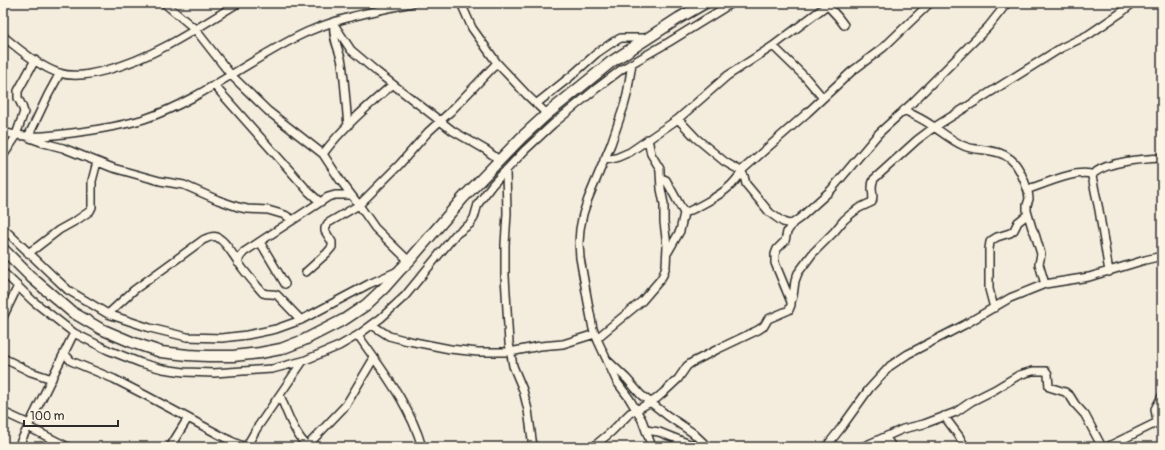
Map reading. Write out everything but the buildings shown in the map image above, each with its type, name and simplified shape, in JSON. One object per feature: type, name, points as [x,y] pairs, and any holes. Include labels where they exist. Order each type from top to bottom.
[{"type":"main road","points":[[3,250],[32,278],[72,312],[101,329],[134,343],[161,352],[208,356],[240,355],[281,349],[304,340],[345,319],[366,305],[409,261],[450,212],[499,160],[546,114],[611,62],[705,3]]},
{"type":"street","points":[[164,3],[195,30],[231,75],[268,111],[323,154],[378,232],[409,261]]},
{"type":"street","points":[[3,36],[50,70],[60,74],[83,75],[100,72],[131,63],[164,48],[238,3]]},
{"type":"street","points":[[27,137],[79,132],[111,127],[143,119],[165,110],[214,85],[280,46],[311,30],[333,25],[357,14],[412,3]]},
{"type":"street","points":[[461,3],[472,28],[497,64],[546,114]]},
{"type":"street","points":[[3,272],[48,314],[74,333],[108,350],[141,363],[163,369],[184,372],[214,373],[272,369],[303,361],[339,346],[358,335],[389,311],[405,296],[455,234],[470,224],[474,218],[478,204],[506,170],[553,124],[597,88],[632,63],[732,3]]},
{"type":"street","points":[[684,213],[698,207],[730,186],[741,172],[851,72],[884,47],[930,3]]},
{"type":"street","points":[[593,447],[606,437],[626,416],[660,396],[674,383],[691,363],[758,330],[764,326],[768,320],[789,310],[791,305],[775,264],[774,254],[785,241],[787,232],[792,223],[800,218],[831,190],[879,134],[950,66],[988,27],[1007,3]]},
{"type":"street","points":[[790,302],[793,296],[795,281],[798,273],[812,254],[844,220],[859,208],[872,202],[873,198],[871,187],[877,176],[917,140],[934,127],[1047,56],[1088,35],[1133,3]]},
{"type":"street","points":[[604,160],[620,157],[678,119],[727,76],[773,46],[828,4],[844,26]]},
{"type":"street","points":[[333,25],[356,54],[392,84],[462,136],[486,150],[499,160]]},
{"type":"street","points":[[333,25],[342,62],[348,126]]},
{"type":"street","points":[[536,104],[575,73],[597,53],[613,42],[621,38],[648,38]]},
{"type":"street","points":[[773,46],[806,78],[823,98]]},
{"type":"street","points":[[3,156],[16,135],[24,112],[18,98],[18,91],[35,60]]},
{"type":"street","points":[[632,63],[627,95],[611,144],[586,204],[581,223],[579,243],[582,271],[596,336],[617,382],[629,398],[642,420],[652,447]]},
{"type":"street","points":[[306,272],[332,247],[332,242],[325,231],[328,223],[359,205],[399,165],[428,132],[441,121],[497,64]]},
{"type":"street","points":[[27,137],[60,74]]},
{"type":"street","points":[[323,154],[331,143],[392,84]]},
{"type":"street","points":[[214,85],[309,192],[320,202]]},
{"type":"street","points":[[904,110],[966,147],[993,151],[1011,158],[1021,173],[1028,191],[1029,199],[1026,207],[1027,215],[1041,254],[1039,264],[1045,284]]},
{"type":"street","points":[[678,119],[696,138],[725,162],[741,172],[746,184],[770,213],[783,222],[789,224],[792,223]]},
{"type":"street","points":[[3,132],[27,137],[63,148],[97,162],[137,175],[184,185],[238,207],[268,210],[285,215],[293,220]]},
{"type":"street","points":[[372,325],[388,336],[410,342],[490,353],[510,352],[540,346],[563,344],[596,336],[642,301],[663,276],[666,266],[668,246],[664,222],[664,204],[661,189],[660,169],[651,154],[648,139]]},
{"type":"street","points":[[1108,272],[1093,175],[1097,170],[1113,165],[1137,160],[1162,158]]},
{"type":"street","points":[[28,253],[37,248],[59,230],[78,220],[90,211],[92,207],[92,185],[97,162]]},
{"type":"street","points":[[506,170],[507,213],[505,276],[510,352],[513,366],[523,390],[528,410],[533,447]]},
{"type":"street","points":[[1028,191],[1029,189],[1060,178],[1082,173],[1090,173],[1093,175]]},
{"type":"street","points":[[661,178],[666,180],[684,213],[680,231],[667,253]]},
{"type":"street","points":[[238,263],[244,252],[320,202],[333,195],[351,195]]},
{"type":"street","points":[[994,308],[989,289],[990,242],[997,237],[1010,233],[1014,230],[1018,222],[1027,215]]},
{"type":"street","points":[[3,228],[68,290],[108,314],[150,328],[187,337],[222,338],[276,330],[301,320],[369,284],[400,270]]},
{"type":"street","points":[[108,314],[134,290],[198,244],[210,237],[217,237],[222,241],[263,293],[277,295],[301,320]]},
{"type":"street","points":[[260,242],[285,284]]},
{"type":"street","points":[[230,251],[235,253],[244,252]]},
{"type":"street","points":[[826,447],[863,396],[890,366],[908,354],[964,325],[1010,298],[1045,284],[1080,279],[1162,256]]},
{"type":"street","points":[[3,317],[18,286]]},
{"type":"street","points":[[18,447],[74,333]]},
{"type":"street","points":[[358,335],[389,379],[414,426],[422,447]]},
{"type":"street","points":[[64,353],[71,361],[120,382],[245,447],[303,361]]},
{"type":"street","points":[[3,358],[31,372],[52,379]]},
{"type":"street","points":[[280,395],[294,427],[307,447],[346,405],[374,358]]},
{"type":"street","points":[[606,360],[617,369],[638,392],[668,416],[693,433],[708,447]]},
{"type":"street","points":[[862,447],[903,429],[956,412],[972,401],[1019,375],[1033,371],[1046,371],[1048,372],[1049,376],[1049,387],[1065,392],[1070,396],[1075,404],[1084,413],[1102,447]]},
{"type":"street","points":[[1107,447],[1159,421],[1155,409],[1162,396]]},
{"type":"street","points":[[3,412],[68,447]]},
{"type":"street","points":[[944,416],[959,436],[965,447]]},
{"type":"street","points":[[173,446],[188,418]]},
{"type":"street","points":[[646,430],[659,432],[697,447]]},
{"type":"street","points":[[884,438],[892,447]]}]
